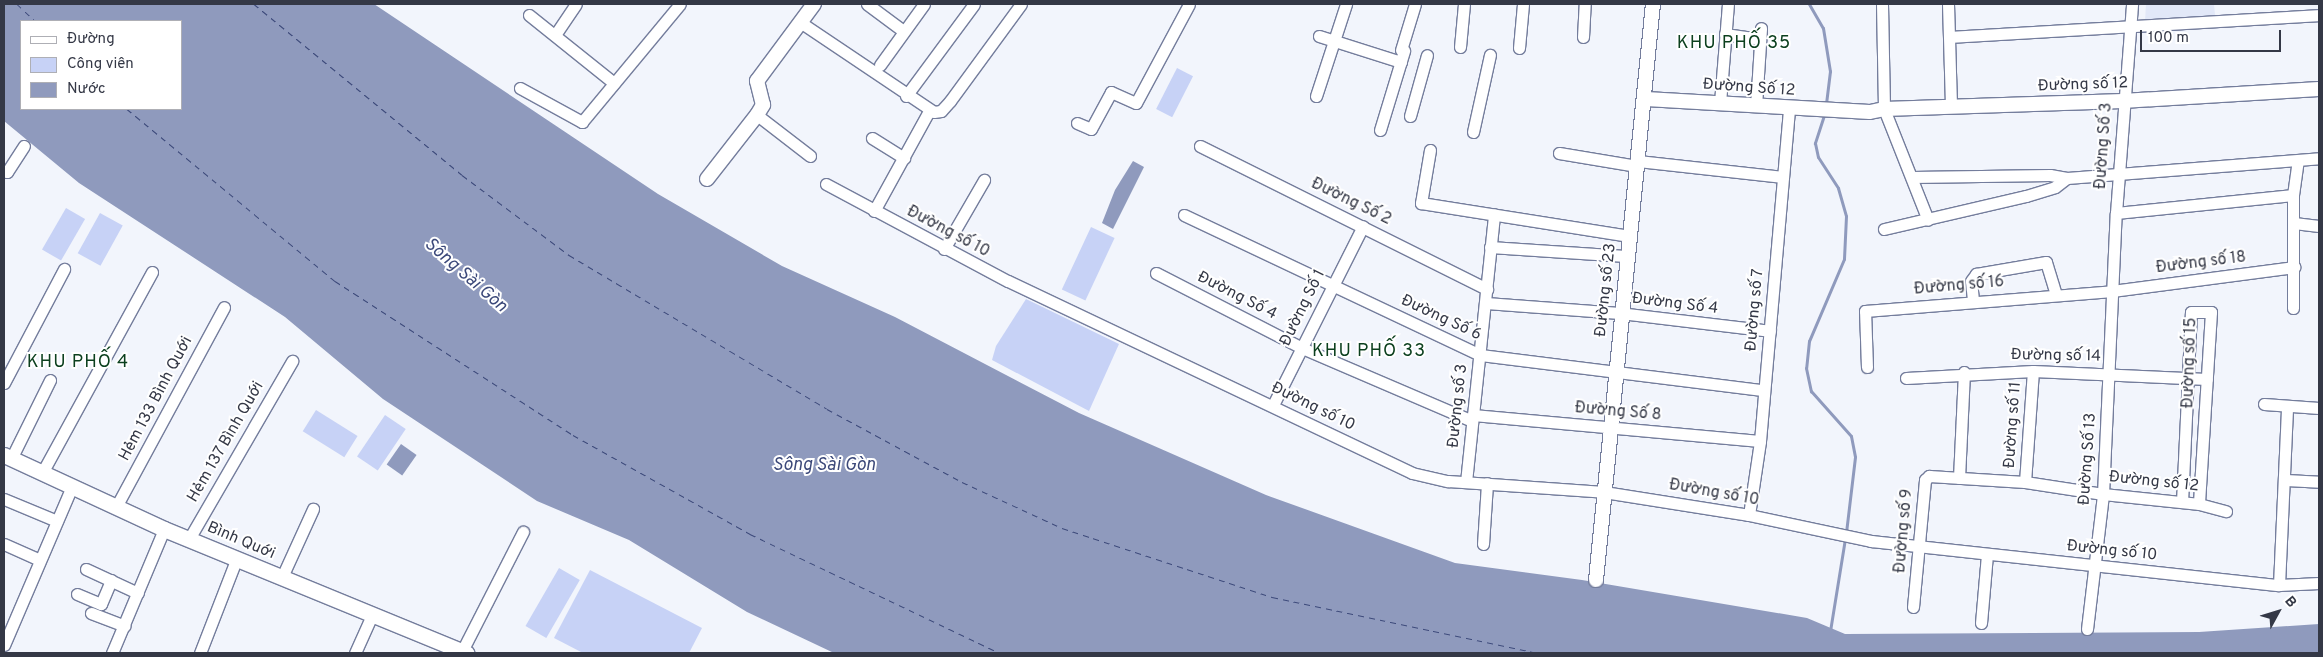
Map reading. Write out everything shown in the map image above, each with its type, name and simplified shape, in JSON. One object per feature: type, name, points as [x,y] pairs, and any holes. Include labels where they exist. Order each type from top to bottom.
[{"type":"main road","name":"Bình Quới","points":[[7,457],[236,560],[465,652]]},
{"type":"street","points":[[555,35],[576,4]]},
{"type":"street","points":[[520,88],[582,122],[680,4]]},
{"type":"street","points":[[707,179],[757,114],[763,104],[757,81],[814,4]]},
{"type":"street","points":[[867,4],[902,30]]},
{"type":"street","points":[[880,65],[902,30],[924,4]]},
{"type":"street","points":[[906,96],[974,4]]},
{"type":"street","points":[[800,22],[929,111],[941,111],[1021,4]]},
{"type":"street","points":[[1077,123],[1091,129],[1106,90],[1136,103],[1189,4]]},
{"type":"street","points":[[1316,96],[1346,4]]},
{"type":"street","points":[[1380,130],[1415,4]]},
{"type":"street","points":[[1460,47],[1464,4]]},
{"type":"street","points":[[1519,48],[1523,4]]},
{"type":"street","points":[[1583,37],[1585,4]]},
{"type":"street","name":"Đường số 23","points":[[1596,580],[1620,313],[1646,99],[1653,4]]},
{"type":"street","points":[[1720,104],[1728,4]]},
{"type":"street","points":[[1882,4],[1884,109],[1928,220]]},
{"type":"street","points":[[1948,4],[1951,107]]},
{"type":"street","name":"Đường Số 3","points":[[2112,291],[2123,101],[2132,4]]},
{"type":"street","points":[[529,15],[614,83]]},
{"type":"street","points":[[1950,37],[2319,15]]},
{"type":"street","points":[[1725,34],[1761,34],[1756,106]]},
{"type":"street","points":[[1319,36],[1402,55]]},
{"type":"street","points":[[1410,116],[1427,54]]},
{"type":"street","points":[[1473,132],[1490,55]]},
{"type":"street","name":"Đường số 12","points":[[1849,112],[1884,109],[2123,101],[2319,89]]},
{"type":"street","name":"Đường Số 12","points":[[1646,99],[1849,112]]},
{"type":"street","name":"Đường số 7","points":[[1749,515],[1760,441],[1783,176],[1795,108]]},
{"type":"street","points":[[874,211],[929,111]]},
{"type":"street","points":[[757,114],[810,156]]},
{"type":"street","points":[[872,138],[904,158]]},
{"type":"street","points":[[4,170],[7,172],[24,146]]},
{"type":"street","name":"Đường Số 2","points":[[1200,146],[1486,289]]},
{"type":"street","points":[[1430,150],[1421,203],[1629,236]]},
{"type":"street","points":[[1559,153],[1638,163],[1783,176]]},
{"type":"street","points":[[1912,177],[2050,175],[2068,178],[2319,158]]},
{"type":"street","points":[[2294,308],[2293,195],[2298,161]]},
{"type":"street","points":[[1884,229],[2026,196],[2055,187],[2068,178]]},
{"type":"street","points":[[944,250],[984,180]]},
{"type":"street","name":"Đường số 10","points":[[826,184],[944,250],[1274,405],[1412,473],[1466,482],[1604,492],[1749,515],[1824,534],[1871,541],[2279,585],[2319,583]]},
{"type":"street","points":[[2116,213],[2293,195]]},
{"type":"street","name":"Đường số 3","points":[[1466,482],[1494,214]]},
{"type":"street","name":"Đường Số 6","points":[[1184,215],[1480,355],[1763,390]]},
{"type":"street","points":[[2294,223],[2319,226]]},
{"type":"street","name":"Đường Số 1","points":[[1274,405],[1363,226]]},
{"type":"street","points":[[1490,247],[1626,256]]},
{"type":"street","points":[[1973,300],[1972,281],[1976,274],[2046,262],[2056,294]]},
{"type":"street","name":"Đường số 18","points":[[2112,291],[2294,267]]},
{"type":"street","points":[[4,383],[64,269]]},
{"type":"street","points":[[42,473],[152,272]]},
{"type":"street","name":"Đường Số 4","points":[[1156,273],[1302,348]]},
{"type":"street","name":"Đường số 16","points":[[1867,367],[1865,311],[1973,300],[2112,291]]},
{"type":"street","name":"Đường Số 13","points":[[2087,629],[2103,494],[2110,372],[2112,291]]},
{"type":"street","name":"Đường Số 4","points":[[1486,303],[1620,313],[1770,331]]},
{"type":"street","name":"Hẻm 133 Bình Quới","points":[[116,506],[224,307]]},
{"type":"street","name":"Đường số 15","points":[[2182,502],[2191,312],[2211,312],[2199,504]]},
{"type":"street","name":"Đường Số 8","points":[[1302,348],[1473,418],[1760,441]]},
{"type":"street","name":"Hẻm 137 Bình Quới","points":[[189,539],[292,361]]},
{"type":"street","name":"Đường số 14","points":[[1906,378],[1964,372],[2033,371],[2110,372],[2206,379]]},
{"type":"street","name":"Đường số 11","points":[[2025,482],[2033,371]]},
{"type":"street","points":[[1960,478],[1964,372]]},
{"type":"street","points":[[7,457],[50,380]]},
{"type":"street","points":[[2264,404],[2319,408]]},
{"type":"street","points":[[2279,585],[2286,480],[2287,406]]},
{"type":"street","points":[[2186,435],[2203,438]]},
{"type":"street","name":"Đường số 9","points":[[1913,607],[1925,480],[1929,476],[1960,478]]},
{"type":"street","name":"Đường số 12","points":[[1960,478],[2025,482],[2103,494],[2199,504],[2226,511]]},
{"type":"street","points":[[2286,480],[2319,482]]},
{"type":"street","points":[[1483,544],[1487,483]]},
{"type":"street","points":[[4,645],[72,486]]},
{"type":"street","points":[[4,499],[57,522]]},
{"type":"street","points":[[282,578],[312,509]]},
{"type":"street","points":[[112,653],[125,626],[164,529]]},
{"type":"street","points":[[465,652],[523,532]]},
{"type":"street","points":[[4,544],[40,560]]},
{"type":"street","points":[[1980,623],[1987,554]]},
{"type":"street","points":[[200,653],[236,560]]},
{"type":"street","points":[[86,569],[138,593]]},
{"type":"street","points":[[77,594],[101,604],[111,580]]},
{"type":"street","points":[[91,613],[125,626]]},
{"type":"street","points":[[4,614],[15,619]]},
{"type":"street","points":[[355,653],[372,615]]},
{"type":"shaded area","points":[[2146,4],[2214,4],[2215,15],[2145,21]]},
{"type":"green space","points":[[1177,68],[1193,76],[1172,117],[1156,109]]},
{"type":"green space","points":[[66,208],[85,219],[61,261],[42,250]]},
{"type":"green space","points":[[100,213],[123,226],[100,266],[78,253]]},
{"type":"green space","points":[[1091,227],[1115,238],[1085,301],[1062,290]]},
{"type":"green space","points":[[1026,299],[1119,344],[1089,411],[992,360],[996,346]]},
{"type":"green space","points":[[316,410],[358,436],[344,457],[303,431]]},
{"type":"green space","points":[[385,415],[406,429],[378,470],[357,456]]},
{"type":"green space","points":[[559,568],[580,580],[546,638],[526,626]]},
{"type":"green space","points":[[590,570],[702,628],[689,653],[583,653],[554,638]]},
{"type":"water","name":"Sông Sài Gòn","points":[[4,4],[374,4],[658,194],[782,266],[895,317],[1079,413],[1266,495],[1455,563],[1582,580],[1807,618],[1845,634],[2199,632],[2319,624],[2319,653],[834,653],[747,612],[629,540],[537,501],[383,399],[285,317],[79,183],[4,121]]},
{"type":"water","points":[[1133,161],[1144,167],[1113,229],[1102,223],[1115,190]]},
{"type":"water","points":[[401,444],[417,455],[402,475],[387,464]]},
{"type":"waterway","points":[[1809,4],[1823,28],[1830,71],[1826,106]]},
{"type":"waterway","points":[[1825,112],[1815,143],[1818,157],[1838,188],[1846,216],[1844,259],[1809,341],[1806,368],[1811,391],[1851,436],[1855,457],[1846,532]]},
{"type":"waterway","points":[[1830,631],[1845,538]]},
{"type":"ferry route","points":[[17,4],[34,20]]},
{"type":"ferry route","points":[[254,4],[462,175],[569,255],[827,409],[962,482],[1062,528],[1272,597],[1537,653]]},
{"type":"ferry route","points":[[128,110],[335,281],[573,435],[750,534],[999,653]]},
{"type":"district","name":"KHU PHỐ 35","points":[[1734,44]]},
{"type":"district","name":"KHU PHỐ 33","points":[[1369,352]]},
{"type":"district","name":"KHU PHỐ 4","points":[[78,363]]}]
